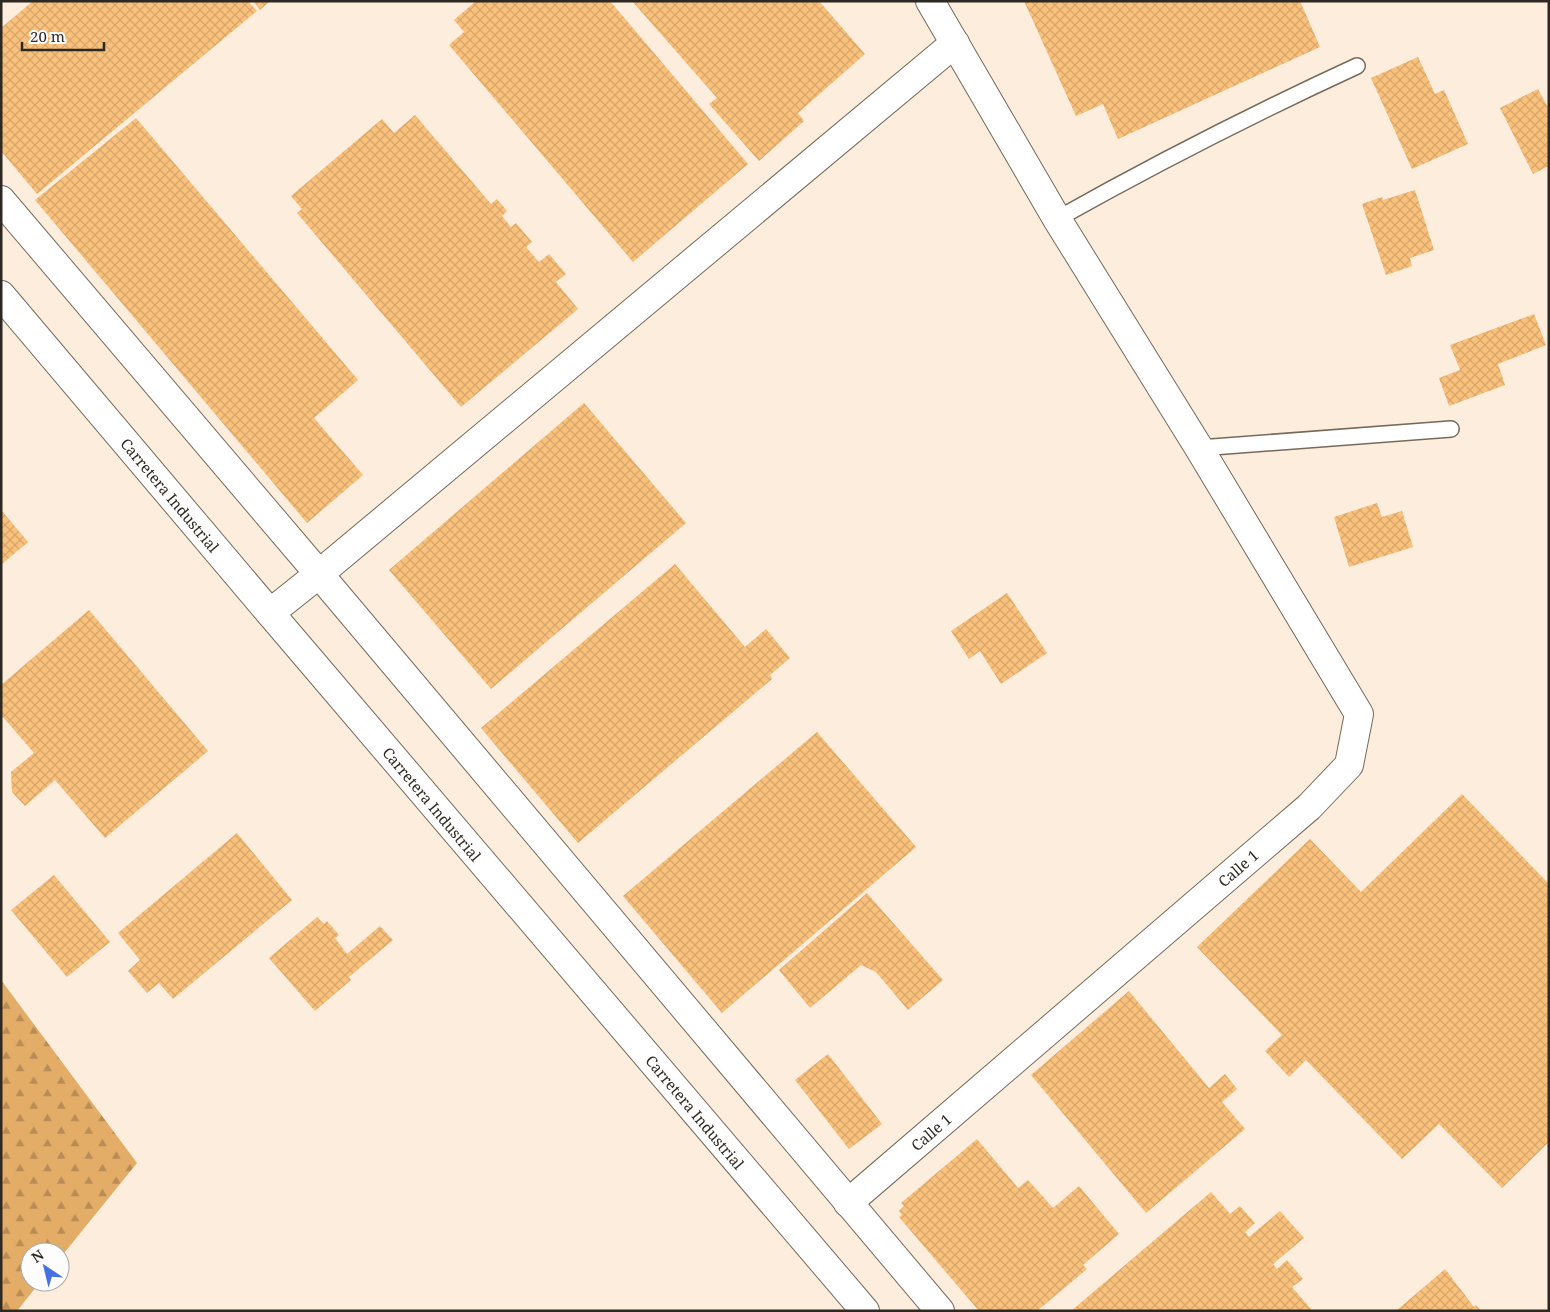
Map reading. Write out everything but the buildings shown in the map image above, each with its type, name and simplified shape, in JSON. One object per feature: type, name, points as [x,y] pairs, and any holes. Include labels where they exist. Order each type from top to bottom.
[{"type":"street","name":"Calle 1","points":[[848,1203],[1310,808],[1349,765],[1359,714],[1199,448],[1057,219],[930,1]]},
{"type":"street","points":[[270,613],[320,574],[955,43]]},
{"type":"street","points":[[1,200],[320,574],[940,1311]]},
{"type":"street","name":"Carretera Industrial","points":[[1,295],[865,1311]]},
{"type":"lane","points":[[1057,219],[1278,102],[1358,66]]},
{"type":"lane","points":[[1199,448],[1451,429]]},
{"type":"green space","points":[[1,980],[137,1163],[70,1246],[70,1242],[20,1242],[20,1292],[32,1292],[17,1311],[1,1311]]}]
